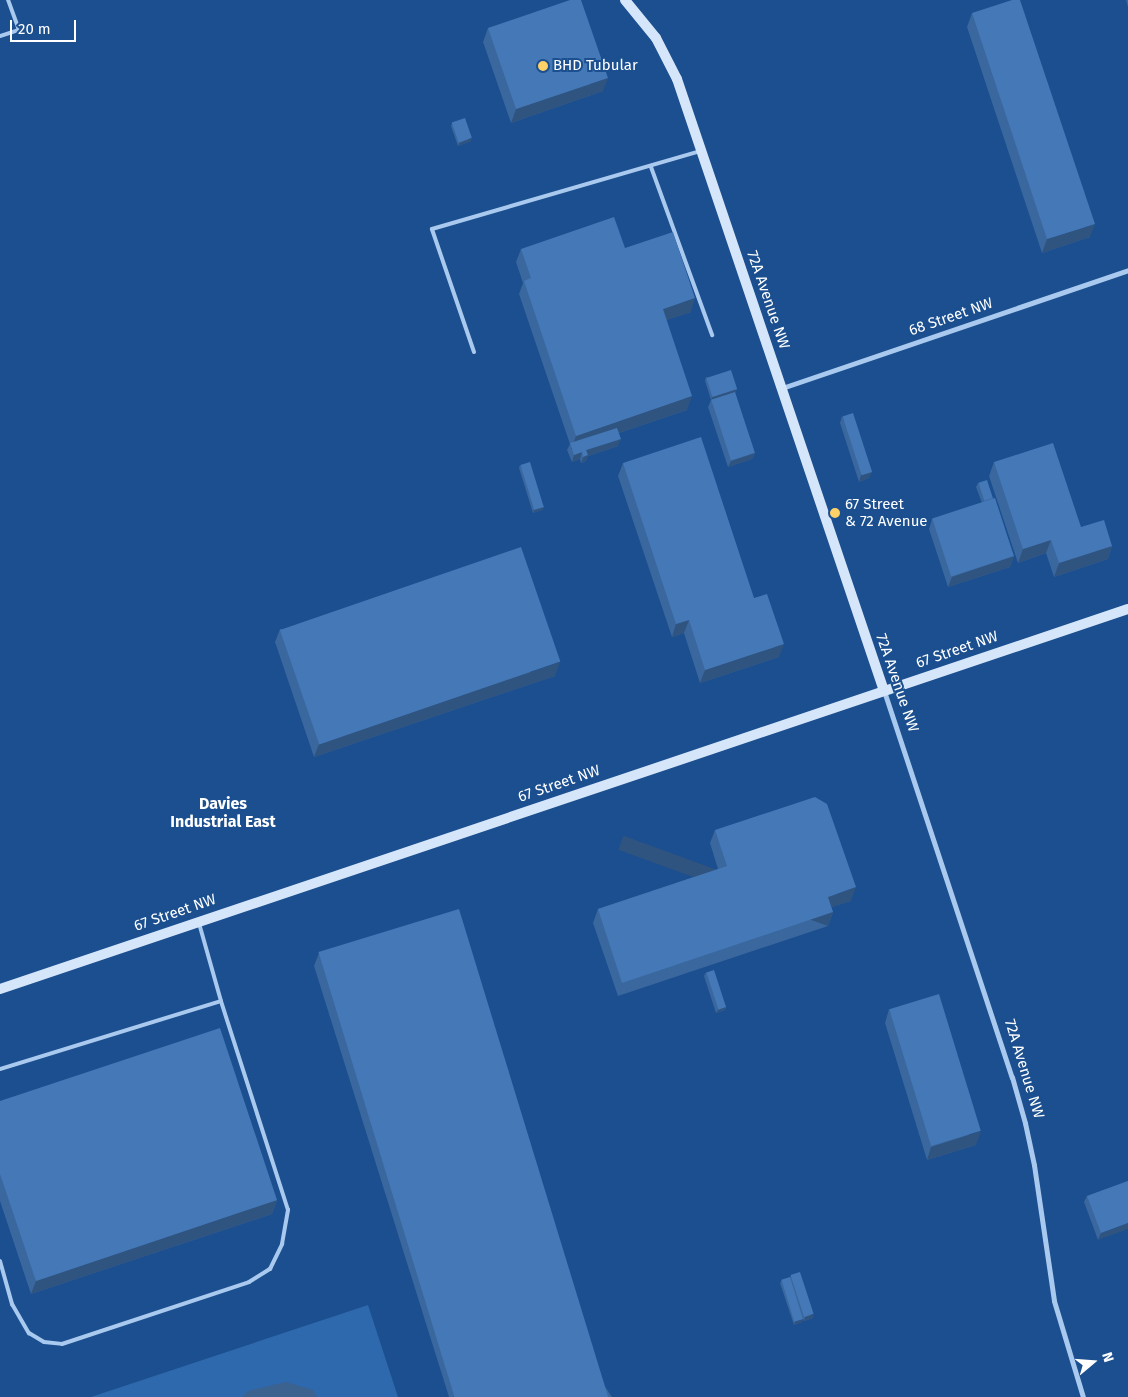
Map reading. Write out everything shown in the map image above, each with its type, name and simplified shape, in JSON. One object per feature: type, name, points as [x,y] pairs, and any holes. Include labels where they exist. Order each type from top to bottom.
[{"type":"street","name":"72A Avenue NW","points":[[625,0],[656,38],[677,79],[884,690],[1012,1078],[1034,1164],[1054,1301],[1083,1397]]},
{"type":"street","name":"68 Street NW","points":[[782,388],[1128,270]]},
{"type":"street","name":"67 Street NW","points":[[0,989],[1128,609]]},
{"type":"lane","points":[[0,36],[19,30],[8,0]]},
{"type":"lane","points":[[474,352],[432,229],[701,151]]},
{"type":"lane","points":[[651,167],[712,335]]},
{"type":"lane","points":[[0,1261],[12,1304],[29,1333],[44,1342],[62,1344],[249,1282],[270,1268],[282,1244],[288,1210],[221,1001],[199,921]]},
{"type":"lane","points":[[0,1069],[221,1001]]},
{"type":"shaded area","points":[[368,1305],[398,1397],[91,1397]]},
{"type":"shaded area","points":[[286,1382],[313,1390],[317,1397],[242,1397],[248,1391]]},
{"type":"building","name":"BHD Tubular","points":[[570,0],[581,0],[608,78],[516,109],[488,28]]},
{"type":"building","points":[[1012,0],[1020,0],[1095,224],[1047,239],[972,13]]},
{"type":"building","points":[[465,118],[472,138],[459,142],[452,123]]},
{"type":"building","points":[[614,217],[625,248],[673,232],[695,298],[663,309],[692,396],[576,436],[524,281],[531,278],[521,249]]},
{"type":"building","points":[[731,370],[737,389],[712,397],[706,378]]},
{"type":"building","points":[[735,392],[755,453],[731,461],[711,400]]},
{"type":"building","points":[[853,413],[872,472],[862,475],[843,416]]},
{"type":"building","points":[[617,428],[621,439],[586,450],[588,455],[583,457],[582,452],[574,455],[570,443]]},
{"type":"building","points":[[701,437],[754,598],[767,594],[784,644],[705,670],[689,620],[676,624],[623,463]]},
{"type":"building","points":[[1053,443],[1081,527],[1104,520],[1112,546],[1059,563],[1051,540],[1023,549],[994,462]]},
{"type":"building","points":[[530,462],[544,507],[534,510],[520,465]]},
{"type":"building","points":[[987,480],[993,498],[984,501],[978,483]]},
{"type":"building","points":[[995,498],[1014,556],[951,576],[932,518]]},
{"type":"building","points":[[521,547],[560,661],[319,744],[280,630]]},
{"type":"building","points":[[815,797],[827,804],[856,887],[828,897],[833,912],[622,983],[598,909],[727,866],[715,830]]},
{"type":"building","points":[[459,909],[608,1397],[454,1397],[318,952]]},
{"type":"building","points":[[714,970],[726,1007],[718,1010],[706,972]]},
{"type":"building","points":[[939,994],[981,1131],[931,1146],[889,1009]]},
{"type":"building","points":[[220,1028],[277,1200],[36,1281],[0,1174],[0,1101]]},
{"type":"building","points":[[1128,1181],[1128,1223],[1101,1233],[1087,1196]]},
{"type":"building","points":[[800,1272],[814,1314],[804,1317],[790,1275]]},
{"type":"building","points":[[790,1277],[803,1319],[794,1322],[781,1280]]},
{"type":"place","name":"BHD Tubular","points":[[543,66]]},
{"type":"place","name":"67 Street & 72 Avenue","points":[[835,513]]},
{"type":"district","name":"Davies Industrial East","points":[[223,813]]}]
